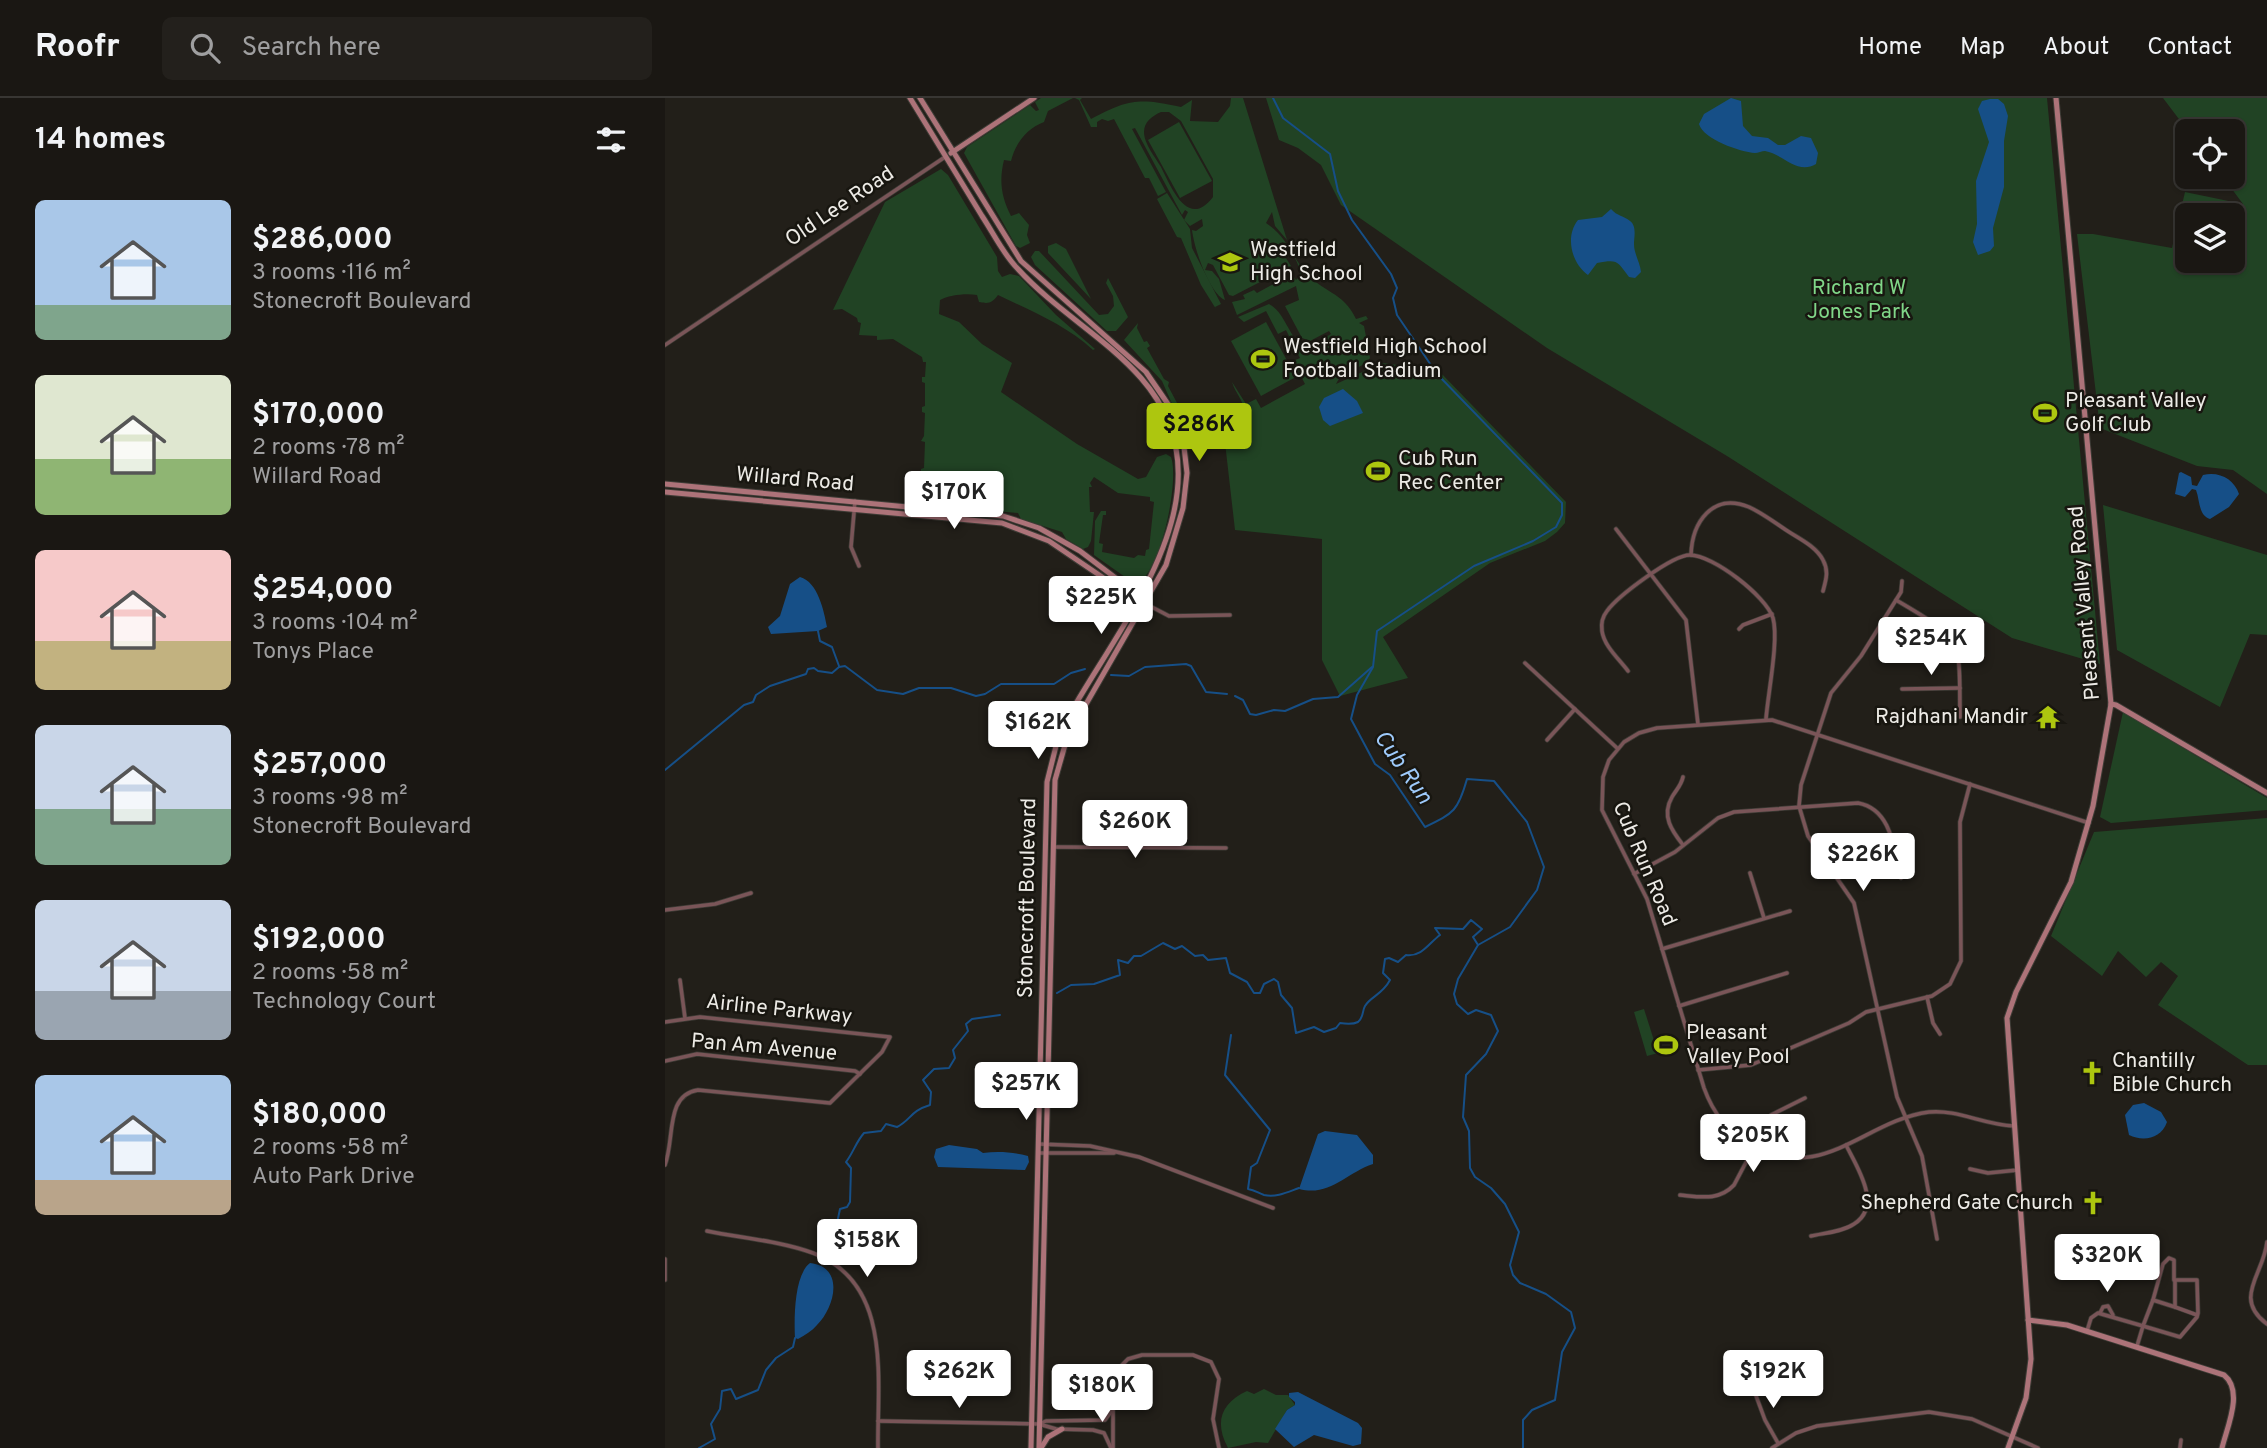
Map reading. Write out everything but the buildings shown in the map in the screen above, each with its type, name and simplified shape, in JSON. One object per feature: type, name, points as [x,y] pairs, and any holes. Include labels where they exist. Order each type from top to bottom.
[{"type":"main road","name":"Stonecroft Boulevard","points":[[910,98],[1015,266],[1139,376],[1158,401],[1167,420],[1178,461],[1177,498],[1165,545],[1138,598],[1067,719],[1048,775],[1044,846],[1031,1448]]},
{"type":"main road","name":"Stonecroft Boulevard","points":[[920,98],[1021,261],[1137,362],[1160,390],[1176,421],[1186,462],[1184,508],[1166,565],[1146,604],[1080,713],[1065,745],[1055,780],[1040,1448]]},
{"type":"main road","name":"Old Lee Road","points":[[945,157],[1034,98]]},
{"type":"main road","name":"Pleasant Valley Road","points":[[2008,1448],[2029,1386],[2031,1359],[2008,1052],[2009,1009],[2067,894],[2089,823],[2111,704],[2056,98]]},
{"type":"main road","name":"Willard Road","points":[[665,484],[988,513],[1022,521],[1080,551],[1146,604]]},
{"type":"main road","name":"Willard Road","points":[[665,492],[987,520],[1019,528],[1076,557],[1138,598]]},
{"type":"main road","points":[[2111,704],[2267,793]]},
{"type":"main road","points":[[1033,744],[1033,737],[1038,731],[1067,719]]},
{"type":"main road","points":[[2028,1320],[2054,1322],[2087,1331],[2219,1373],[2232,1383],[2234,1399],[2222,1448]]},
{"type":"main road","points":[[1040,1448],[1048,1437],[1062,1430]]},
{"type":"street","name":"Old Lee Road","points":[[665,345],[945,157]]},
{"type":"street","points":[[855,501],[851,547],[859,566]]},
{"type":"street","points":[[1691,555],[1693,531],[1702,517],[1717,506],[1742,505],[1818,552],[1826,568],[1823,591]]},
{"type":"street","points":[[1616,529],[1688,624],[1698,724]]},
{"type":"street","points":[[1628,671],[1605,642],[1602,623],[1611,607],[1652,574],[1672,559],[1691,555],[1715,564],[1760,597],[1772,614],[1774,634],[1766,719]]},
{"type":"street","points":[[1902,581],[1902,589],[1896,600],[1861,656],[1834,687],[1801,785],[1799,806],[1808,836],[1854,902],[1895,1087],[1922,1156],[1937,1239]]},
{"type":"street","points":[[1896,600],[1940,627],[1953,640],[1959,654],[1960,717]]},
{"type":"street","points":[[1146,604],[1169,616],[1230,615]]},
{"type":"street","points":[[1739,629],[1772,614]]},
{"type":"street","points":[[1525,663],[1618,748],[1630,738],[1648,730],[1766,719],[2089,823]]},
{"type":"street","points":[[1902,689],[1960,688]]},
{"type":"street","points":[[1546,740],[1575,709]]},
{"type":"street","name":"Cub Run Road","points":[[1618,748],[1602,776],[1600,798],[1605,818],[1647,899],[1698,1070],[1713,1110],[1729,1130],[1753,1147],[1780,1156],[1807,1157],[1826,1153],[1906,1118],[1929,1112],[1949,1112],[1989,1125],[2015,1126]]},
{"type":"street","points":[[1683,777],[1682,785],[1668,804],[1667,815],[1672,831],[1683,845]]},
{"type":"street","points":[[1698,1070],[1751,1065],[1849,1023],[1865,1012],[1927,997],[1950,984],[1961,961],[1960,818],[1970,784]]},
{"type":"street","points":[[1634,874],[1683,845],[1725,815],[1742,810],[1858,803],[1873,807],[1886,823],[1901,878]]},
{"type":"street","points":[[1044,846],[1226,848]]},
{"type":"street","points":[[1750,873],[1764,918]]},
{"type":"street","points":[[665,910],[705,906],[751,893]]},
{"type":"street","points":[[1662,949],[1790,911]]},
{"type":"street","points":[[1679,1006],[1787,973]]},
{"type":"street","points":[[680,980],[685,1018]]},
{"type":"street","points":[[1927,997],[1933,1023],[1940,1034]]},
{"type":"street","name":"Airline Parkway","points":[[665,1022],[685,1018],[890,1037],[882,1052],[860,1074]]},
{"type":"street","name":"Pan Am Avenue","points":[[665,1061],[697,1054],[855,1071],[860,1074]]},
{"type":"street","points":[[665,1165],[670,1109],[685,1093],[698,1090],[827,1104],[836,1100],[860,1074]]},
{"type":"street","points":[[1680,1195],[1710,1198],[1726,1192],[1735,1184],[1771,1115],[1805,1098]]},
{"type":"street","points":[[1039,1144],[1090,1146],[1123,1153],[1272,1209]]},
{"type":"street","points":[[1811,1236],[1851,1226],[1861,1218],[1866,1209],[1866,1191],[1846,1145]]},
{"type":"street","points":[[1039,1153],[1123,1153]]},
{"type":"street","points":[[1970,1168],[1988,1173],[2018,1170]]},
{"type":"street","points":[[707,1231],[810,1252],[835,1264],[855,1282],[866,1300],[875,1330],[878,1448]]},
{"type":"street","points":[[2267,1242],[2263,1262],[2250,1293],[2253,1308],[2267,1324]]},
{"type":"street","points":[[2137,1346],[2163,1264],[2169,1258],[2173,1260],[2175,1307]]},
{"type":"street","points":[[665,1259],[665,1280]]},
{"type":"street","points":[[2100,1313],[2180,1337],[2197,1315],[2197,1280],[2174,1282]]},
{"type":"street","points":[[2153,1300],[2197,1315]]},
{"type":"street","points":[[2087,1331],[2091,1318],[2100,1313],[2103,1307],[2108,1306],[2114,1317]]},
{"type":"street","points":[[1039,1424],[1046,1421],[1103,1421],[1111,1412],[1117,1370],[1133,1356],[1193,1355],[1206,1358],[1219,1374],[1213,1419],[1219,1448]]},
{"type":"street","points":[[1752,1385],[1765,1420],[1778,1443]]},
{"type":"street","points":[[1112,1399],[1112,1448]]},
{"type":"street","points":[[1772,1448],[1817,1426],[1929,1412],[1972,1419],[2038,1448]]},
{"type":"street","points":[[878,1421],[1039,1424],[1062,1430],[1099,1430],[1108,1437],[1112,1448]]},
{"type":"street","points":[[2180,1448],[2181,1440]]},
{"type":"green space","points":[[1041,98],[1073,98],[1048,111],[1044,122],[1023,137],[1011,161],[1004,160],[1002,188],[1008,209],[1011,216],[1019,213],[1029,225],[1027,235],[1030,243],[1020,248],[1016,246],[964,153],[967,147],[1030,105],[1036,111],[1039,110],[1035,102]]},
{"type":"green space","points":[[1075,98],[1082,98],[1080,100],[1091,119],[1115,107],[1135,102],[1155,102],[1181,107],[1192,100],[1190,121],[1218,122],[1230,106],[1231,98],[1243,98],[1287,240],[1275,226],[1272,212],[1266,223],[1283,239],[1311,278],[1339,297],[1356,319],[1366,316],[1368,319],[1359,323],[1364,326],[1370,358],[1343,375],[1336,384],[1382,363],[1438,370],[1566,502],[1565,523],[1545,541],[1490,563],[1383,637],[1408,678],[1340,696],[1322,660],[1322,539],[1235,530],[1223,425],[1220,425],[1218,414],[1243,412],[1243,405],[1232,382],[1246,404],[1256,399],[1261,408],[1305,384],[1293,361],[1300,358],[1286,330],[1278,334],[1266,311],[1244,322],[1238,317],[1269,304],[1301,345],[1308,348],[1331,334],[1329,331],[1310,341],[1302,338],[1285,306],[1299,300],[1296,286],[1237,315],[1232,302],[1245,299],[1243,295],[1254,290],[1257,293],[1292,274],[1296,280],[1300,276],[1294,257],[1282,242],[1284,255],[1291,266],[1233,296],[1229,295],[1213,265],[1208,263],[1205,270],[1212,271],[1219,279],[1225,300],[1219,296],[1203,269],[1193,238],[1192,230],[1196,231],[1203,226],[1202,219],[1190,226],[1184,220],[1188,212],[1185,210],[1182,215],[1135,128],[1132,129],[1166,192],[1158,196],[1149,178],[1145,178],[1114,119],[1102,119],[1097,122],[1097,127],[1091,127],[1079,100]],"holes":[[[1161,112],[1169,112],[1181,121],[1213,179],[1213,197],[1204,206],[1196,209],[1188,207],[1175,194],[1145,137],[1144,128],[1149,120]]]},
{"type":"green space","name":"Richard W Jones Park","points":[[1266,98],[2047,98],[2100,664],[2012,638],[1727,456],[1547,348],[1341,205],[1321,165],[1298,148],[1279,140]]},
{"type":"green space","points":[[2163,98],[2267,98],[2267,494],[2233,470],[2197,466],[2100,428],[2077,234],[2093,234],[2172,248],[2175,235],[2175,273],[2245,273],[2245,203],[2232,189],[2245,189],[2245,119],[2179,119]]},
{"type":"green space","points":[[1179,122],[1212,181],[1180,198],[1148,140]]},
{"type":"green space","points":[[941,169],[948,175],[997,257],[998,271],[1002,277],[1010,274],[1019,276],[1056,315],[1095,349],[1048,319],[998,295],[988,303],[979,302],[977,295],[973,294],[940,300],[939,314],[959,322],[982,344],[1012,363],[1001,392],[1077,444],[1138,479],[1146,477],[1157,457],[1166,454],[1171,457],[1173,486],[1166,527],[1152,565],[1144,578],[1135,584],[1094,555],[1095,521],[1101,511],[1106,511],[1099,543],[1103,544],[1102,552],[1134,558],[1138,555],[1145,556],[1146,550],[1149,549],[1154,502],[1150,501],[1150,497],[1118,493],[1094,477],[1090,483],[1092,487],[1089,487],[1090,512],[1094,512],[1091,541],[1088,547],[1083,549],[1066,539],[1062,532],[1021,519],[1018,513],[935,506],[920,502],[920,496],[924,496],[924,474],[921,474],[921,469],[924,468],[925,442],[921,441],[924,436],[925,413],[922,412],[922,407],[925,406],[925,383],[922,382],[922,377],[925,377],[926,362],[893,339],[877,340],[877,336],[859,335],[861,323],[857,318],[842,309],[833,310],[885,202]]},
{"type":"green space","points":[[2185,192],[2238,203],[2182,203]]},
{"type":"green space","points":[[1167,193],[1190,229],[1192,248],[1221,304],[1215,307],[1216,309],[1201,285],[1181,238],[1177,237],[1157,199]]},
{"type":"green space","points":[[1056,243],[1066,249],[1091,299],[1048,253],[1048,246]]},
{"type":"green space","points":[[1035,251],[1039,251],[1099,315],[1108,314],[1114,306],[1113,296],[1106,283],[1108,278],[1128,317],[1116,331],[1107,331],[1035,265],[1031,257]]},
{"type":"green space","name":"Westfield High School Football Stadium","points":[[1266,322],[1296,377],[1261,396],[1231,341]]},
{"type":"green space","points":[[1138,323],[1137,328],[1144,342],[1147,341],[1150,346],[1147,348],[1164,379],[1169,382],[1168,386],[1185,418],[1189,417],[1191,421],[1210,418],[1212,414],[1215,426],[1183,429],[1162,381],[1124,340]]},
{"type":"green space","points":[[2103,505],[2267,555],[2267,635],[2250,634],[2220,707],[2117,650]]},
{"type":"green space","points":[[2123,712],[2267,798],[2267,810],[2111,823],[2100,817]]},
{"type":"green space","points":[[2267,818],[2267,1065],[2248,1065],[2158,1005],[2178,976],[2161,962],[2146,977],[2118,951],[2102,976],[2051,936],[2094,832]]},
{"type":"green space","points":[[1644,1009],[1658,1053],[1647,1056],[1634,1012]]},
{"type":"green space","points":[[1264,1389],[1276,1395],[1288,1395],[1295,1405],[1287,1410],[1268,1443],[1256,1442],[1228,1448],[1221,1430],[1226,1407],[1247,1391],[1254,1394]]},
{"type":"water","points":[[1731,98],[1741,101],[1743,126],[1752,136],[1768,138],[1778,145],[1785,145],[1801,136],[1811,138],[1818,153],[1816,164],[1809,167],[1796,166],[1772,153],[1740,150],[1707,135],[1699,124],[1704,114]]},
{"type":"water","points":[[1998,99],[2004,104],[2008,116],[2004,141],[2004,187],[1993,228],[1994,246],[1990,251],[1978,255],[1973,242],[1977,224],[1976,181],[1989,142],[1978,109],[1982,101]]},
{"type":"water","points":[[1611,209],[1634,226],[1634,248],[1641,272],[1635,278],[1629,277],[1619,264],[1613,261],[1597,263],[1588,275],[1574,257],[1571,241],[1578,220],[1602,217]]},
{"type":"water","points":[[1343,389],[1357,401],[1363,413],[1330,426],[1323,420],[1319,407],[1324,398]]},
{"type":"water","points":[[2181,472],[2191,477],[2192,485],[2197,486],[2203,475],[2220,475],[2234,484],[2239,494],[2229,507],[2210,519],[2201,511],[2196,490],[2192,489],[2185,497],[2175,494]]},
{"type":"water","points":[[800,577],[816,591],[827,627],[818,631],[771,634],[768,627],[780,616],[790,584]]},
{"type":"water","points":[[2144,1103],[2161,1112],[2167,1122],[2161,1132],[2151,1138],[2129,1135],[2125,1115],[2133,1105]]},
{"type":"water","points":[[1325,1131],[1357,1135],[1373,1155],[1373,1164],[1329,1187],[1310,1191],[1299,1189],[1318,1134]]},
{"type":"water","points":[[949,1145],[977,1149],[983,1153],[1000,1152],[1028,1156],[1029,1162],[1025,1170],[938,1167],[934,1157],[936,1149]]},
{"type":"water","points":[[810,1263],[821,1266],[828,1272],[832,1280],[832,1299],[817,1325],[798,1339],[795,1338],[796,1298],[801,1277]]},
{"type":"water","points":[[1298,1392],[1358,1423],[1362,1428],[1361,1444],[1353,1446],[1314,1435],[1294,1447],[1275,1429],[1287,1410],[1295,1405],[1289,1393]]},
{"type":"waterway","name":"Cub Run","points":[[1273,98],[1283,118],[1330,154],[1338,191],[1352,220],[1391,274],[1397,288],[1393,298],[1397,315],[1437,374],[1562,503],[1562,515],[1556,527],[1533,541],[1474,566],[1377,631],[1373,667],[1357,695],[1351,719],[1375,764],[1390,775],[1425,827],[1453,810],[1461,798],[1467,779],[1494,781],[1527,822],[1544,867],[1537,890],[1510,927],[1478,945],[1458,979],[1454,994],[1457,1004],[1468,1014],[1476,1010],[1491,1015],[1498,1031],[1486,1054],[1466,1075],[1463,1117],[1469,1131],[1470,1168],[1475,1177],[1491,1188],[1505,1204],[1519,1232],[1510,1265],[1513,1275],[1520,1283],[1546,1294],[1571,1312],[1575,1328],[1562,1352],[1555,1400],[1532,1410],[1523,1420],[1523,1448]]},
{"type":"waterway","points":[[818,631],[820,641],[832,647],[839,666]]},
{"type":"waterway","points":[[1111,675],[1129,676],[1145,667],[1186,664],[1191,666],[1206,692],[1227,694]]},
{"type":"waterway","points":[[839,667],[845,666],[877,690],[903,694],[919,688],[951,688],[976,696],[1001,684],[1054,684],[1071,673],[1085,669]]},
{"type":"waterway","points":[[665,770],[770,686],[806,674],[808,669],[832,673],[839,667]]},
{"type":"waterway","points":[[1235,696],[1243,700],[1250,714],[1285,711],[1313,699],[1338,697],[1372,667]]},
{"type":"waterway","points":[[1057,993],[1071,985],[1094,984],[1120,975],[1118,960],[1128,963],[1134,956],[1141,956],[1163,943],[1175,949],[1182,946],[1195,956],[1203,955],[1208,960],[1226,958],[1230,973],[1247,982],[1254,993],[1260,993],[1264,984],[1274,979],[1278,982],[1281,995],[1292,1008],[1296,1033],[1314,1027],[1324,1032],[1336,1028],[1340,1023],[1358,1022],[1367,1003],[1384,989],[1390,980],[1383,973],[1385,959],[1398,962],[1406,955],[1421,952],[1440,935],[1435,928],[1463,929],[1471,920],[1482,929],[1473,937],[1478,945]]},
{"type":"waterway","points":[[836,1228],[840,1209],[847,1207],[850,1202],[851,1168],[846,1162],[861,1136],[864,1133],[881,1131],[886,1124],[897,1127],[918,1110],[930,1105],[931,1092],[923,1080],[934,1069],[949,1068],[955,1058],[953,1050],[968,1031],[966,1024],[972,1019],[1000,1015]]},
{"type":"waterway","points":[[1231,1035],[1225,1075],[1270,1130],[1257,1163],[1251,1167],[1248,1189],[1273,1196],[1299,1188]]},
{"type":"waterway","points":[[699,1448],[715,1439],[711,1424],[720,1409],[722,1391],[731,1389],[736,1399],[758,1390],[766,1370],[776,1358],[793,1347],[795,1338]]},
{"type":"place","name":"Westfield High School","points":[[1230,262]]},
{"type":"place","name":"Westfield High School Football Stadium","points":[[1263,359]]},
{"type":"place","name":"Pleasant Valley Golf Club","points":[[2045,413]]},
{"type":"place","name":"Cub Run Rec Center","points":[[1378,471]]},
{"type":"place","name":"Rajdhani Mandir","points":[[2048,717]]},
{"type":"place","name":"Pleasant Valley Pool","points":[[1666,1045]]},
{"type":"place","name":"Chantilly Bible Church","points":[[2092,1073]]},
{"type":"place","name":"Shepherd Gate Church","points":[[2093,1203]]}]
